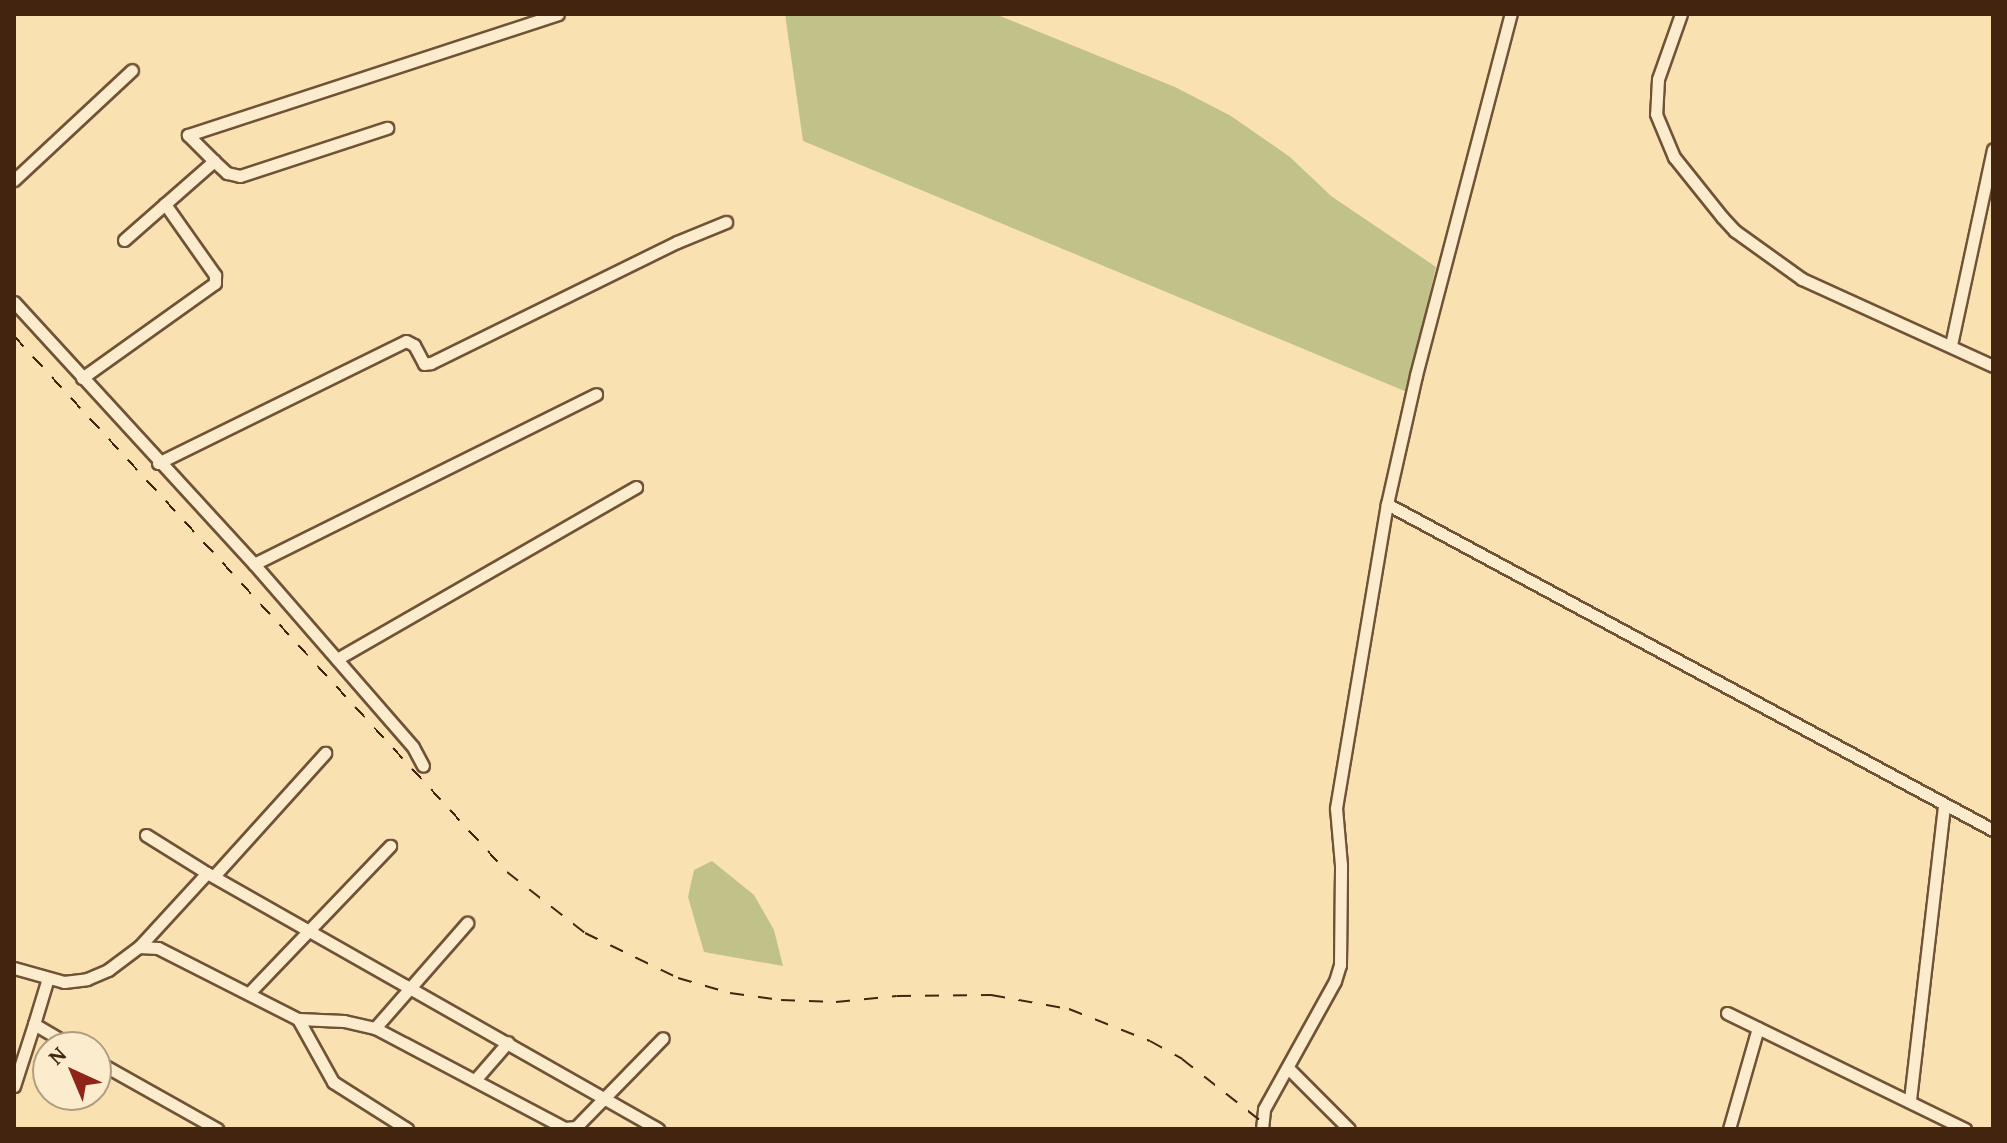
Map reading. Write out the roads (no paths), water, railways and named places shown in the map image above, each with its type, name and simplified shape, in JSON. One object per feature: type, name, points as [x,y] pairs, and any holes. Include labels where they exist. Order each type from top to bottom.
[{"type":"street","points":[[387,128],[240,176],[227,173],[188,135],[558,14]]},
{"type":"street","points":[[1262,1129],[1264,1109],[1335,981],[1340,965],[1341,865],[1336,808],[1387,504],[1416,375],[1511,14]]},
{"type":"street","points":[[1681,14],[1658,79],[1655,102],[1660,129],[1674,157],[1693,183],[1735,231],[1802,279],[1993,366]]},
{"type":"street","points":[[14,180],[132,70]]},
{"type":"street","points":[[1951,345],[1993,149]]},
{"type":"street","points":[[124,240],[214,161]]},
{"type":"street","points":[[82,378],[215,283],[215,275],[165,204]]},
{"type":"street","points":[[158,463],[406,341],[414,345],[424,364],[431,363],[677,242],[726,222]]},
{"type":"street","points":[[16,308],[254,564],[413,747],[423,766]]},
{"type":"street","points":[[254,564],[596,394]]},
{"type":"street","points":[[337,659],[636,487]]},
{"type":"street","points":[[1387,504],[1993,830]]},
{"type":"street","points":[[14,968],[64,982],[87,979],[139,947],[325,753]]},
{"type":"street","points":[[1910,1100],[1944,806]]},
{"type":"street","points":[[146,835],[658,1129]]},
{"type":"street","points":[[249,993],[390,846]]},
{"type":"street","points":[[375,1028],[467,923]]},
{"type":"street","points":[[139,947],[158,948],[298,1019],[344,1021],[375,1028],[560,1126],[576,1128],[608,1099],[663,1038]]},
{"type":"street","points":[[14,1086],[48,978]]},
{"type":"street","points":[[1727,1013],[1965,1129]]},
{"type":"street","points":[[298,1019],[333,1082],[407,1129]]},
{"type":"street","points":[[34,1024],[46,1031]]},
{"type":"street","points":[[1729,1129],[1758,1028]]},
{"type":"street","points":[[475,1080],[508,1042]]},
{"type":"street","points":[[1288,1068],[1349,1129]]},
{"type":"street","points":[[112,1070],[217,1129]]},
{"type":"railway","points":[[14,336],[507,872],[585,933],[678,978],[730,993],[781,1000],[836,1002],[897,996],[991,995],[1069,1009],[1150,1041],[1182,1059],[1271,1129]]}]
